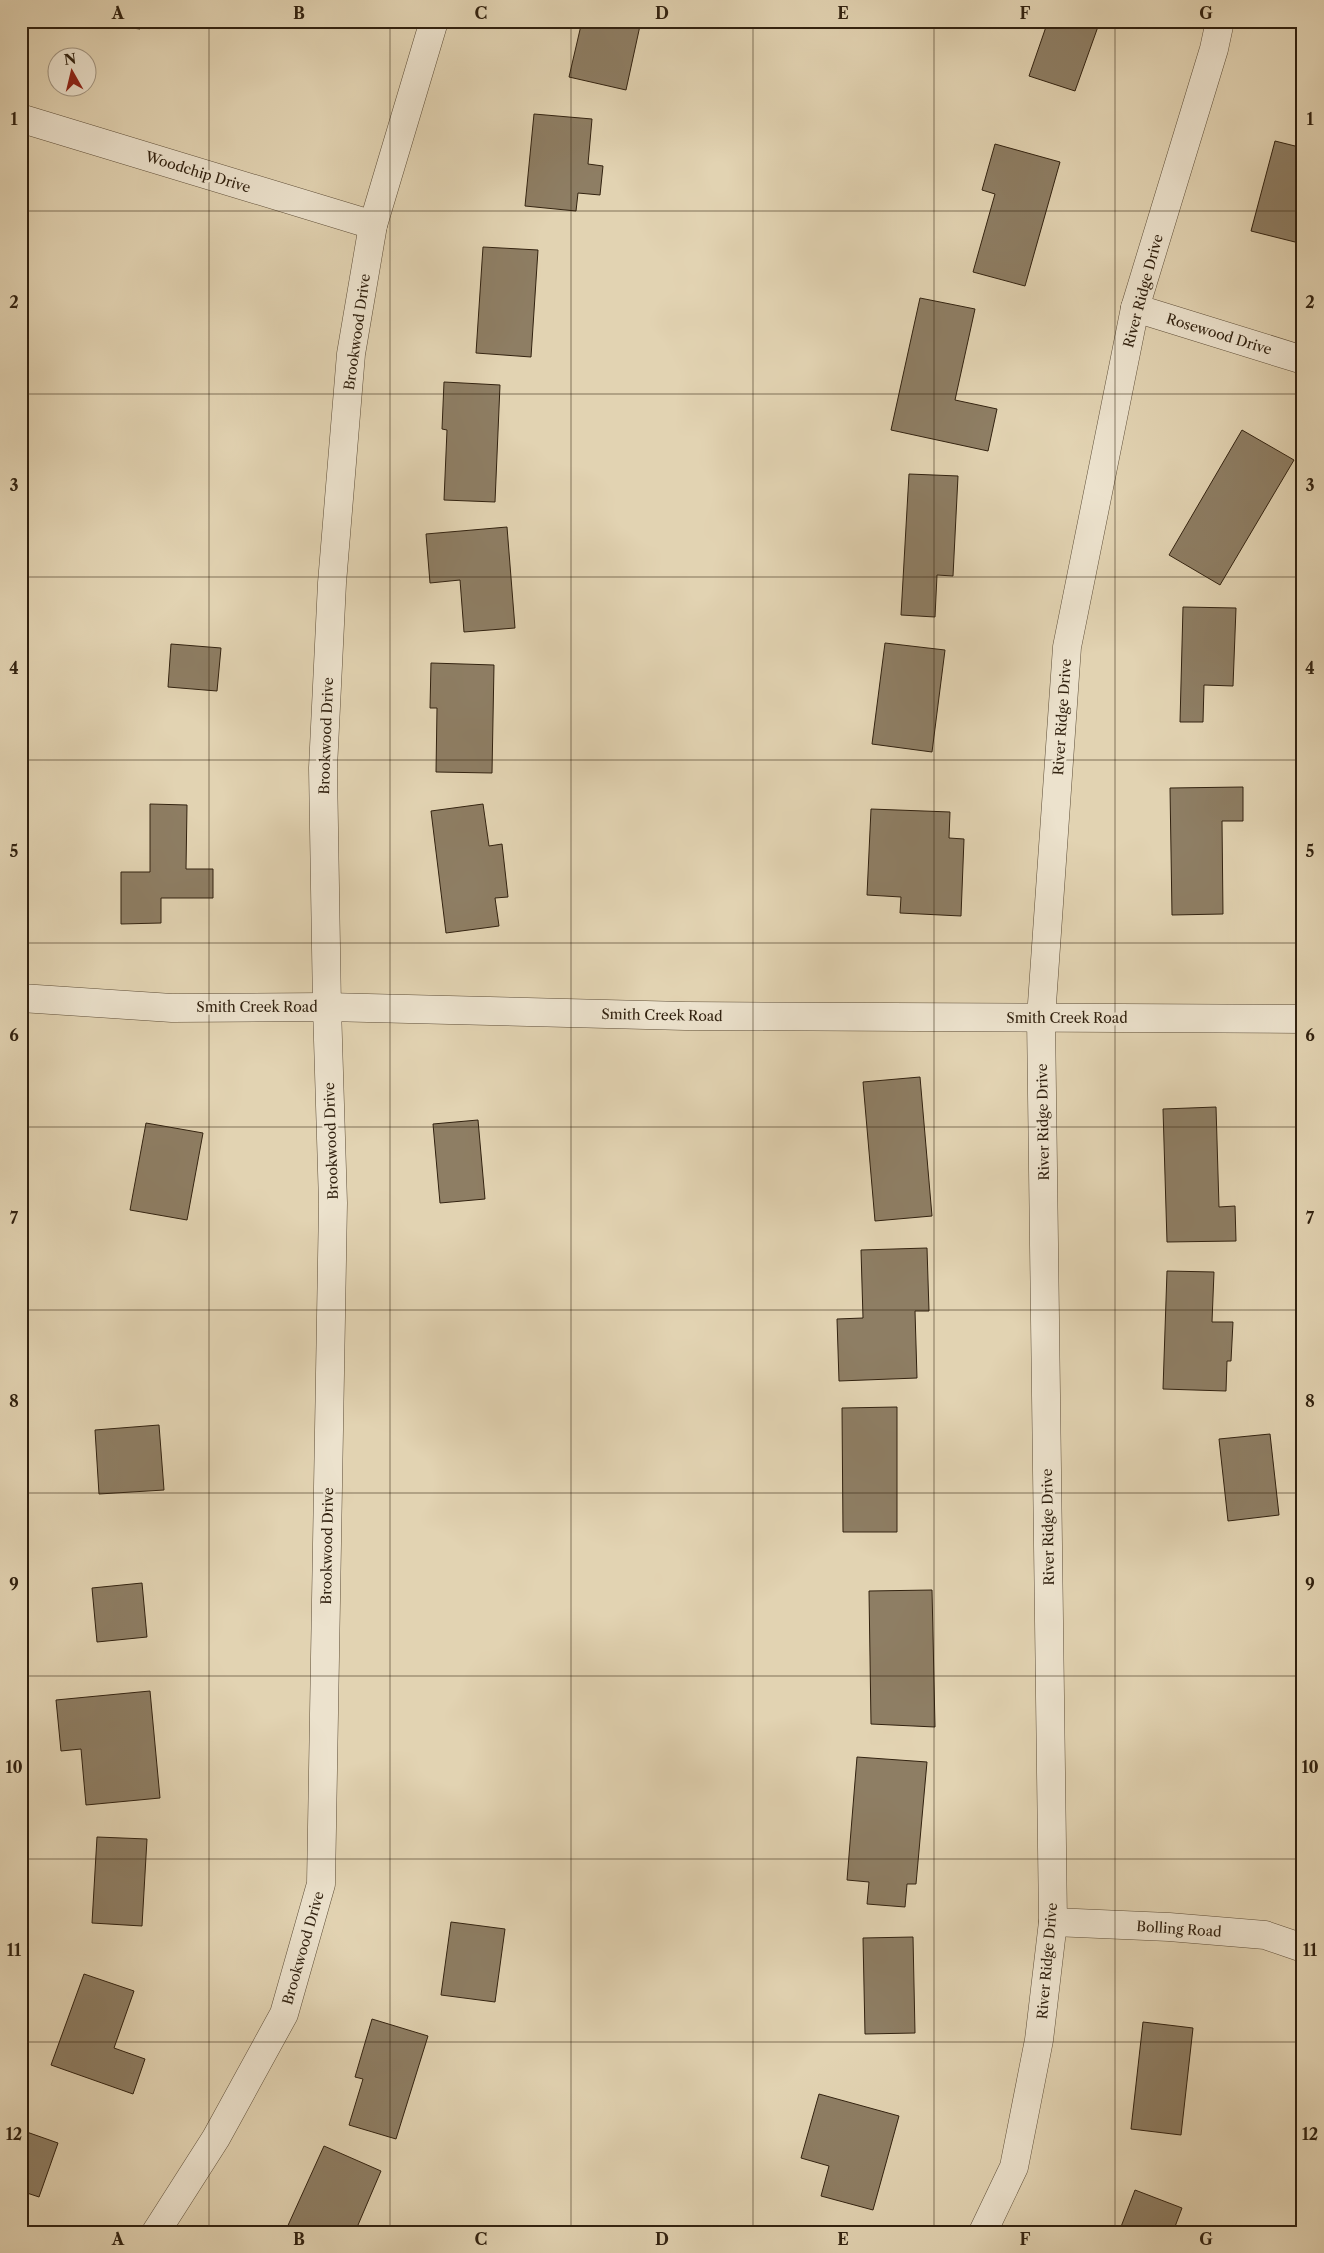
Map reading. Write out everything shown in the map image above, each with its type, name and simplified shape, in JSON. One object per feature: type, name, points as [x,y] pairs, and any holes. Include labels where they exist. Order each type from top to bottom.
[{"type":"street","name":"Brookwood Drive","points":[[156,2232],[216,2138],[284,2014],[322,1884],[333,1203],[323,768],[332,579],[351,354],[373,225],[434,21]]},
{"type":"street","name":"River Ridge Drive","points":[[983,2232],[1014,2167],[1039,2040],[1053,1922],[1041,1018],[1067,647],[1135,308],[1214,49],[1220,21]]},
{"type":"street","name":"Woodchip Drive","points":[[23,118],[373,225]]},
{"type":"street","name":"Rosewood Drive","points":[[1135,308],[1303,360]]},
{"type":"street","name":"Smith Creek Road","points":[[21,998],[172,1008],[327,1007],[685,1016],[1303,1019]]},
{"type":"street","name":"Bolling Road","points":[[1053,1922],[1169,1927],[1265,1936],[1303,1948]]},
{"type":"building","points":[[77,21],[141,21],[140,29]]},
{"type":"building","points":[[582,21],[641,21],[626,90],[569,77]]},
{"type":"building","points":[[1048,21],[1100,21],[1075,91],[1029,76]]},
{"type":"building","points":[[534,114],[592,119],[588,164],[603,166],[600,195],[578,193],[576,211],[525,206]]},
{"type":"building","points":[[1275,141],[1303,148],[1303,244],[1251,231]]},
{"type":"building","points":[[995,144],[1060,162],[1025,286],[973,272],[995,194],[982,190]]},
{"type":"building","points":[[483,247],[538,250],[531,357],[476,353]]},
{"type":"building","points":[[920,298],[975,309],[955,400],[997,409],[988,451],[891,430]]},
{"type":"building","points":[[444,382],[500,385],[495,502],[444,500],[447,430],[442,429]]},
{"type":"building","points":[[1242,430],[1294,460],[1220,585],[1169,555]]},
{"type":"building","points":[[909,474],[958,476],[953,576],[937,575],[935,617],[901,615]]},
{"type":"building","points":[[507,527],[515,628],[464,632],[460,580],[430,583],[426,534]]},
{"type":"building","points":[[1183,607],[1236,608],[1233,686],[1204,685],[1203,722],[1180,722]]},
{"type":"building","points":[[885,643],[945,650],[932,752],[872,744]]},
{"type":"building","points":[[171,644],[221,648],[217,691],[168,687]]},
{"type":"building","points":[[431,663],[494,665],[492,773],[436,772],[437,708],[430,708]]},
{"type":"building","points":[[1243,787],[1243,821],[1222,821],[1223,914],[1172,915],[1170,788]]},
{"type":"building","points":[[150,804],[187,805],[186,869],[213,869],[213,898],[161,898],[161,923],[121,924],[121,872],[150,872]]},
{"type":"building","points":[[483,804],[489,846],[502,844],[508,897],[495,898],[499,926],[446,933],[431,811]]},
{"type":"building","points":[[871,809],[950,812],[949,838],[964,839],[961,916],[900,913],[901,897],[867,895]]},
{"type":"building","points":[[920,1077],[932,1216],[875,1221],[863,1082]]},
{"type":"building","points":[[1216,1107],[1219,1207],[1235,1206],[1236,1241],[1167,1242],[1163,1109]]},
{"type":"building","points":[[478,1120],[485,1199],[440,1203],[433,1124]]},
{"type":"building","points":[[146,1123],[203,1133],[187,1220],[130,1210]]},
{"type":"building","points":[[927,1248],[929,1311],[915,1311],[917,1378],[839,1381],[837,1319],[863,1318],[861,1250]]},
{"type":"building","points":[[1167,1271],[1214,1272],[1212,1322],[1233,1322],[1231,1361],[1227,1361],[1226,1391],[1163,1389]]},
{"type":"building","points":[[897,1407],[897,1532],[843,1532],[842,1408]]},
{"type":"building","points":[[159,1425],[164,1490],[99,1494],[95,1430]]},
{"type":"building","points":[[1270,1434],[1279,1515],[1228,1521],[1219,1439]]},
{"type":"building","points":[[142,1583],[147,1637],[97,1642],[92,1588]]},
{"type":"building","points":[[932,1590],[935,1727],[871,1724],[869,1591]]},
{"type":"building","points":[[150,1691],[160,1798],[86,1805],[81,1749],[61,1751],[56,1700]]},
{"type":"building","points":[[857,1757],[927,1762],[916,1884],[907,1884],[905,1907],[867,1904],[869,1882],[847,1880]]},
{"type":"building","points":[[97,1837],[147,1839],[142,1926],[92,1923]]},
{"type":"building","points":[[451,1922],[505,1929],[495,2002],[441,1995]]},
{"type":"building","points":[[913,1937],[915,2033],[865,2034],[863,1938]]},
{"type":"building","points":[[84,1974],[134,1991],[114,2048],[145,2059],[133,2094],[51,2065]]},
{"type":"building","points":[[372,2019],[428,2036],[396,2139],[349,2125],[363,2079],[355,2077]]},
{"type":"building","points":[[1143,2022],[1193,2028],[1181,2135],[1131,2129]]},
{"type":"building","points":[[819,2094],[899,2116],[873,2210],[821,2196],[829,2166],[801,2158]]},
{"type":"building","points":[[21,2130],[58,2143],[39,2197],[21,2191]]},
{"type":"building","points":[[324,2146],[381,2171],[355,2232],[285,2232]]},
{"type":"building","points":[[1135,2190],[1182,2208],[1173,2232],[1119,2232]]}]
